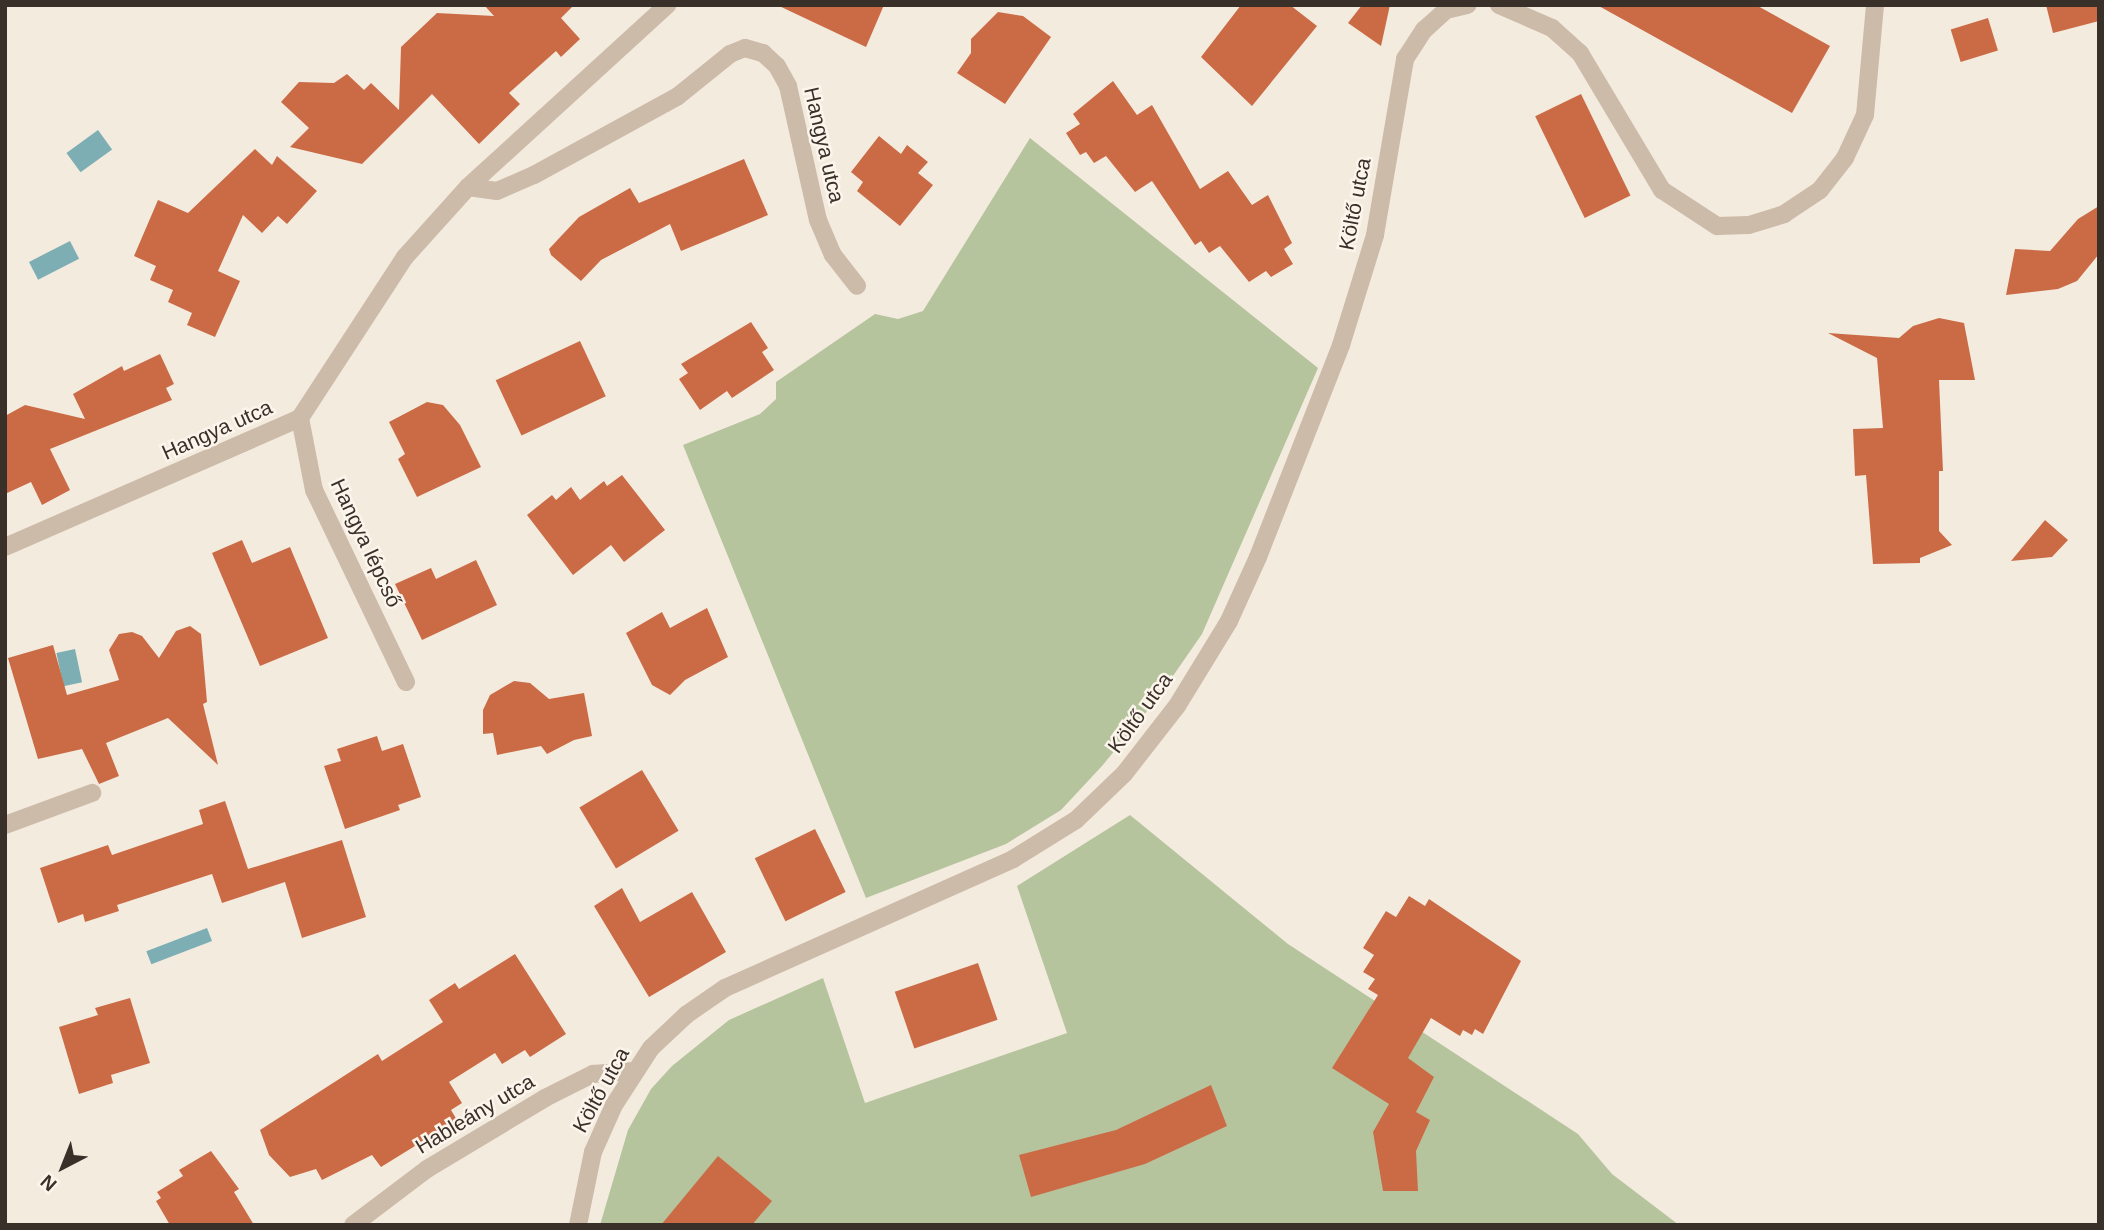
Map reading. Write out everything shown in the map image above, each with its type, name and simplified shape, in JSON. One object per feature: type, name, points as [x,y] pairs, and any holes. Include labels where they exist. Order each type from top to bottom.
[{"type":"street","name":"Hangya utca","points":[[5,547],[300,418],[405,257],[468,187],[667,5]]},
{"type":"street","name":"Költő utca","points":[[578,1225],[593,1152],[634,1071],[686,1015],[725,988],[1013,859],[1076,820],[1124,774],[1177,706],[1229,621],[1319,405],[1375,235],[1405,59],[1434,13],[1467,5]]},
{"type":"street","points":[[1499,5],[1552,29],[1580,53],[1662,190],[1717,226],[1749,225],[1784,214],[1820,190],[1845,158],[1865,116],[1875,5]]},
{"type":"street","name":"Hangya utca","points":[[468,187],[497,191],[534,176],[678,96],[730,54],[745,48],[763,53],[778,66],[788,86],[818,220],[833,255],[857,286]]},
{"type":"street","name":"Hangya lépcső","points":[[300,418],[314,490],[406,682]]},
{"type":"street","points":[[5,825],[92,793]]},
{"type":"street","name":"Hableány utca","points":[[353,1225],[427,1169],[545,1098],[593,1074],[634,1071]]},
{"type":"green space","points":[[1030,138],[1318,368],[1202,634],[1157,699],[1102,766],[1061,810],[1006,844],[866,898],[683,445],[760,414],[776,399],[776,382],[875,314],[898,319],[923,311]]},
{"type":"green space","points":[[1130,815],[1288,944],[1578,1134],[1612,1174],[1679,1225],[600,1225],[628,1130],[651,1089],[672,1066],[729,1020],[823,978],[865,1103],[1067,1033],[1017,886]]},
{"type":"water","points":[[98,130],[112,149],[81,172],[66,153]]},
{"type":"water","points":[[70,241],[79,259],[38,280],[29,262]]},
{"type":"water","points":[[75,649],[82,682],[63,686],[56,653]]},
{"type":"water","points":[[207,928],[212,941],[151,964],[146,951]]},
{"type":"building","points":[[484,5],[574,5],[561,18],[580,39],[561,57],[556,51],[509,93],[520,104],[479,144],[432,94],[362,164],[290,147],[309,128],[281,102],[299,82],[334,83],[347,74],[364,90],[371,83],[399,110],[401,47],[437,13],[494,16]]},
{"type":"building","points":[[777,5],[884,5],[866,47]]},
{"type":"building","points":[[1241,5],[1290,5],[1317,26],[1252,106],[1201,57]]},
{"type":"building","points":[[1362,5],[1390,5],[1381,46],[1348,23]]},
{"type":"building","points":[[1597,5],[1756,5],[1830,46],[1792,113]]},
{"type":"building","points":[[2046,5],[2099,5],[2099,21],[2053,33]]},
{"type":"building","points":[[998,12],[1023,16],[1051,37],[1005,104],[957,73],[971,53],[971,39]]},
{"type":"building","points":[[1988,18],[1998,51],[1961,62],[1951,29]]},
{"type":"building","points":[[1113,81],[1137,115],[1152,105],[1200,189],[1228,171],[1252,205],[1268,195],[1292,243],[1284,249],[1293,264],[1271,277],[1266,271],[1249,282],[1220,246],[1209,253],[1201,241],[1195,245],[1152,181],[1135,192],[1106,156],[1094,163],[1086,152],[1080,155],[1066,133],[1080,124],[1073,114]]},
{"type":"building","points":[[1581,94],[1631,196],[1585,218],[1535,116]]},
{"type":"building","points":[[879,136],[901,154],[907,145],[928,162],[918,173],[933,185],[900,226],[857,191],[863,182],[851,172]]},
{"type":"building","points":[[255,149],[272,165],[277,156],[317,191],[287,224],[278,216],[262,233],[243,215],[218,271],[240,281],[215,337],[187,325],[192,313],[168,302],[173,290],[150,280],[156,266],[134,256],[158,200],[188,213]]},
{"type":"building","points":[[744,159],[768,215],[681,251],[670,224],[601,260],[581,281],[551,255],[549,249],[579,217],[630,188],[639,203]]},
{"type":"building","points":[[2099,206],[2099,254],[2077,281],[2058,289],[2006,295],[2015,249],[2050,251],[2078,219]]},
{"type":"building","points":[[1939,318],[1964,323],[1975,380],[1939,380],[1943,471],[1939,471],[1939,531],[1952,545],[1920,558],[1920,563],[1873,564],[1866,475],[1855,476],[1853,429],[1883,428],[1877,358],[1828,333],[1899,338],[1913,326]]},
{"type":"building","points":[[751,322],[768,348],[762,352],[774,370],[732,398],[727,391],[700,410],[679,379],[688,373],[681,364]]},
{"type":"building","points":[[580,341],[606,396],[521,436],[496,380]]},
{"type":"building","points":[[160,354],[174,384],[166,388],[172,400],[50,449],[70,490],[42,505],[31,482],[5,494],[5,416],[25,405],[85,419],[73,394],[122,366],[124,371]]},
{"type":"building","points":[[427,402],[443,405],[460,425],[481,467],[417,497],[398,459],[405,454],[389,422]]},
{"type":"building","points":[[622,475],[665,530],[624,562],[611,545],[573,575],[527,515],[552,495],[556,500],[571,487],[580,500],[604,481],[607,486]]},
{"type":"building","points":[[2045,520],[2068,540],[2052,557],[2011,561]]},
{"type":"building","points":[[242,540],[252,563],[290,547],[328,638],[260,666],[212,553]]},
{"type":"building","points":[[476,560],[497,605],[422,640],[395,584],[431,568],[436,579]]},
{"type":"building","points":[[707,608],[728,657],[685,680],[670,695],[652,685],[626,633],[662,612],[670,628]]},
{"type":"building","points":[[190,626],[201,634],[207,702],[203,704],[218,765],[168,718],[106,743],[119,776],[99,784],[82,749],[38,759],[8,658],[53,645],[67,695],[119,680],[109,650],[119,634],[132,632],[142,636],[159,658],[176,631]]},
{"type":"building","points":[[514,681],[530,683],[549,699],[584,693],[592,736],[574,740],[547,754],[541,746],[497,755],[493,733],[483,734],[483,710],[490,695]]},
{"type":"building","points":[[377,736],[382,751],[403,744],[421,797],[398,805],[400,810],[345,829],[324,766],[341,761],[337,749]]},
{"type":"building","points":[[642,770],[679,831],[616,868],[579,808]]},
{"type":"building","points":[[225,801],[248,869],[342,840],[366,917],[302,938],[285,882],[222,903],[212,874],[117,905],[119,911],[85,922],[83,914],[58,923],[40,868],[108,845],[112,855],[203,824],[199,810]]},
{"type":"building","points":[[815,829],[846,892],[785,921],[755,858]]},
{"type":"building","points":[[622,888],[640,922],[692,892],[726,952],[649,997],[594,906]]},
{"type":"building","points":[[1409,896],[1425,906],[1429,899],[1521,961],[1483,1034],[1475,1029],[1472,1035],[1463,1030],[1460,1036],[1431,1018],[1408,1058],[1434,1077],[1416,1112],[1430,1120],[1416,1151],[1418,1191],[1383,1191],[1373,1132],[1389,1104],[1332,1068],[1378,995],[1368,989],[1375,979],[1363,972],[1374,955],[1363,948],[1386,911],[1396,917]]},
{"type":"building","points":[[515,954],[566,1034],[530,1057],[525,1050],[502,1064],[495,1053],[449,1082],[462,1103],[451,1110],[457,1120],[381,1167],[372,1155],[322,1180],[316,1169],[290,1177],[269,1155],[260,1130],[378,1054],[382,1061],[443,1022],[429,1000],[455,983],[459,989]]},
{"type":"building","points":[[978,963],[998,1020],[914,1048],[895,992]]},
{"type":"building","points":[[130,998],[150,1063],[111,1075],[113,1083],[79,1094],[59,1027],[98,1015],[95,1008]]},
{"type":"building","points":[[1211,1085],[1227,1126],[1145,1164],[1031,1197],[1019,1155],[1116,1130]]},
{"type":"building","points":[[211,1151],[239,1189],[234,1192],[254,1225],[170,1225],[156,1201],[161,1198],[157,1192],[183,1176],[179,1170]]},
{"type":"building","points":[[718,1156],[772,1201],[752,1225],[661,1225]]}]
